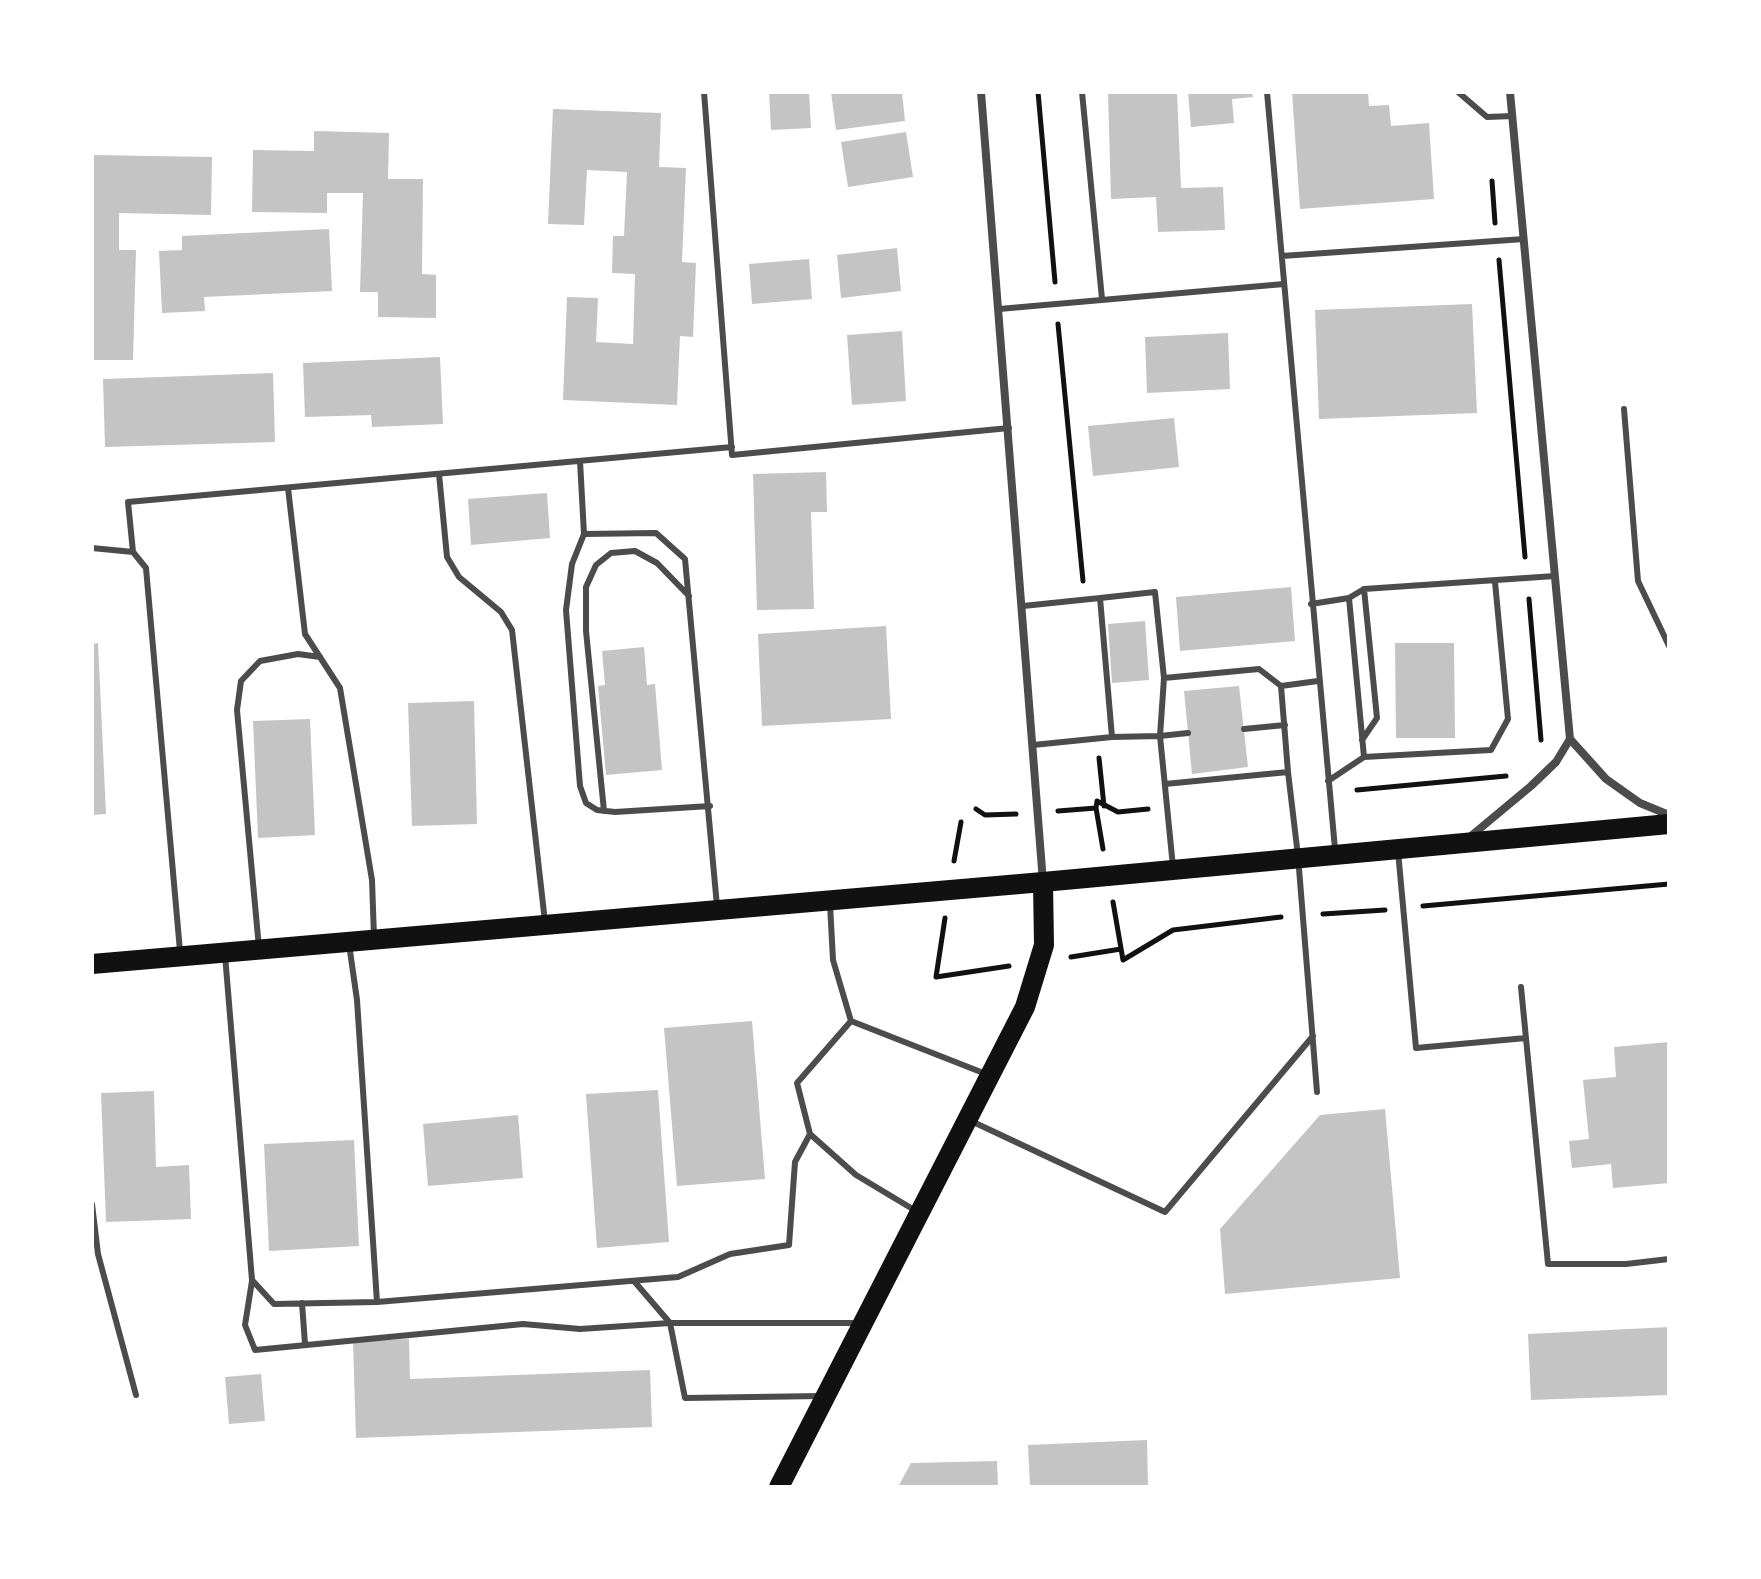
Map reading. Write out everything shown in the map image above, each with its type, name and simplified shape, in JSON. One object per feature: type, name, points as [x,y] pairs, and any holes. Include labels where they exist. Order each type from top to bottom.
[{"type":"main road","points":[[92,964],[545,922],[950,891],[1298,856],[1669,824]]},
{"type":"main road","points":[[779,1487],[1025,1007],[1044,945],[1043,882]]},
{"type":"street","points":[[981,92],[1043,882]]},
{"type":"street","points":[[1464,842],[1556,762],[1570,739],[1510,92]]},
{"type":"street","points":[[1570,739],[1606,779],[1640,803],[1669,815]]},
{"type":"lane","points":[[704,92],[732,455],[1009,428]]},
{"type":"lane","points":[[1082,92],[1102,299]]},
{"type":"lane","points":[[1267,92],[1335,853]]},
{"type":"lane","points":[[1458,92],[1487,117],[1513,116]]},
{"type":"lane","points":[[1282,256],[1524,239]]},
{"type":"lane","points":[[999,309],[1284,284]]},
{"type":"lane","points":[[1624,409],[1638,581],[1669,646]]},
{"type":"lane","points":[[181,955],[146,568],[133,552],[128,502],[732,447]]},
{"type":"lane","points":[[580,461],[584,534],[572,564],[566,610],[580,786],[586,803],[604,811],[710,806]]},
{"type":"lane","points":[[439,474],[447,557],[459,577],[501,612],[512,630],[545,922]]},
{"type":"lane","points":[[288,488],[305,634],[340,688],[372,880],[374,937]]},
{"type":"lane","points":[[584,534],[656,533],[685,559],[718,909]]},
{"type":"lane","points":[[92,548],[133,552]]},
{"type":"lane","points":[[604,811],[586,631],[586,587],[596,565],[611,553],[635,551],[657,563],[689,596]]},
{"type":"lane","points":[[1311,604],[1349,598],[1364,589],[1555,576]]},
{"type":"lane","points":[[1328,781],[1364,757],[1491,750],[1508,719],[1495,582]]},
{"type":"lane","points":[[1362,740],[1377,718],[1364,589]]},
{"type":"lane","points":[[1023,606],[1155,592],[1164,678],[1160,736],[1173,870]]},
{"type":"lane","points":[[1100,598],[1112,737]]},
{"type":"lane","points":[[1349,598],[1364,757]]},
{"type":"lane","points":[[259,948],[237,710],[241,681],[260,661],[298,654],[320,657]]},
{"type":"lane","points":[[1164,678],[1259,669],[1281,686],[1318,681]]},
{"type":"lane","points":[[1281,686],[1317,1092]]},
{"type":"lane","points":[[1244,729],[1285,725]]},
{"type":"lane","points":[[1033,745],[1188,733]]},
{"type":"lane","points":[[1165,784],[1288,772]]},
{"type":"lane","points":[[1397,847],[1416,1048],[1526,1038]]},
{"type":"lane","points":[[830,900],[833,960],[851,1021]]},
{"type":"lane","points":[[349,940],[357,1000],[377,1302]]},
{"type":"lane","points":[[225,951],[252,1280],[245,1325],[255,1350],[523,1324],[580,1329],[670,1323],[863,1323]]},
{"type":"lane","points":[[1521,987],[1548,1264],[1626,1264],[1669,1259]]},
{"type":"lane","points":[[851,1021],[990,1075]]},
{"type":"lane","points":[[851,1021],[797,1083],[810,1134],[856,1175],[919,1213]]},
{"type":"lane","points":[[967,1120],[1165,1212],[1313,1036]]},
{"type":"lane","points":[[252,1280],[274,1304],[377,1302],[678,1277],[730,1254],[789,1245],[795,1162],[810,1134]]},
{"type":"lane","points":[[92,1204],[98,1254],[136,1395]]},
{"type":"lane","points":[[634,1281],[670,1323],[685,1398],[826,1396]]},
{"type":"lane","points":[[302,1303],[305,1344]]},
{"type":"path","points":[[1038,92],[1085,599]]},
{"type":"path","points":[[1098,740],[1104,806]]},
{"type":"path","points":[[961,822],[936,977],[1121,949]]},
{"type":"path","points":[[1123,960],[1173,930],[1303,915],[1669,884]]},
{"type":"building","points":[[769,92],[809,92],[811,128],[771,130]]},
{"type":"building","points":[[831,92],[902,92],[905,121],[836,130]]},
{"type":"building","points":[[1108,92],[1177,92],[1181,188],[1223,187],[1225,230],[1158,232],[1156,197],[1111,199]]},
{"type":"building","points":[[1188,92],[1252,92],[1253,97],[1232,99],[1234,123],[1191,127]]},
{"type":"building","points":[[1292,92],[1368,92],[1369,106],[1389,105],[1391,126],[1429,123],[1434,199],[1300,209]]},
{"type":"building","points":[[553,109],[661,113],[659,167],[686,168],[682,262],[696,263],[693,337],[680,336],[677,405],[563,400],[567,297],[598,298],[596,342],[633,344],[635,274],[612,273],[613,236],[624,236],[627,172],[587,170],[584,225],[548,224]]},
{"type":"building","points":[[314,131],[389,133],[388,179],[423,179],[422,274],[436,275],[436,318],[378,317],[378,292],[360,292],[363,193],[327,193],[327,213],[252,212],[253,150],[314,151]]},
{"type":"building","points":[[906,132],[913,177],[848,187],[841,142]]},
{"type":"building","points":[[92,155],[212,157],[211,215],[119,213],[119,250],[136,250],[133,360],[92,360]]},
{"type":"building","points":[[329,229],[332,291],[204,297],[205,311],[162,313],[159,251],[182,250],[182,236]]},
{"type":"building","points":[[897,248],[901,291],[841,298],[837,255]]},
{"type":"building","points":[[809,259],[812,299],[752,304],[749,264]]},
{"type":"building","points":[[1472,304],[1477,413],[1319,419],[1315,310]]},
{"type":"building","points":[[902,331],[906,401],[852,405],[847,335]]},
{"type":"building","points":[[1228,333],[1230,389],[1147,393],[1145,337]]},
{"type":"building","points":[[440,357],[443,424],[372,427],[371,415],[305,417],[303,363]]},
{"type":"building","points":[[273,373],[275,442],[105,447],[103,379]]},
{"type":"building","points":[[1174,418],[1179,467],[1093,476],[1088,426]]},
{"type":"building","points":[[826,472],[827,512],[811,512],[814,609],[757,610],[753,474]]},
{"type":"building","points":[[547,493],[550,538],[471,545],[468,499]]},
{"type":"building","points":[[1291,587],[1295,641],[1180,651],[1176,597]]},
{"type":"building","points":[[1145,621],[1149,680],[1112,683],[1108,624]]},
{"type":"building","points":[[886,626],[891,719],[762,726],[758,634]]},
{"type":"building","points":[[98,643],[106,814],[92,815],[92,644]]},
{"type":"building","points":[[1395,643],[1454,643],[1455,738],[1396,738]]},
{"type":"building","points":[[644,647],[647,685],[655,684],[662,770],[606,775],[598,686],[605,685],[602,651]]},
{"type":"building","points":[[1239,686],[1248,767],[1192,774],[1184,691]]},
{"type":"building","points":[[474,701],[477,824],[412,826],[408,703]]},
{"type":"building","points":[[310,719],[315,835],[258,838],[253,721]]},
{"type":"building","points":[[752,1021],[765,1179],[677,1186],[664,1028]]},
{"type":"building","points":[[1669,1042],[1669,1183],[1613,1188],[1611,1164],[1572,1168],[1569,1141],[1589,1139],[1583,1080],[1616,1077],[1614,1047]]},
{"type":"building","points":[[658,1090],[669,1242],[597,1248],[586,1094]]},
{"type":"building","points":[[154,1091],[156,1167],[189,1165],[191,1219],[106,1222],[101,1093]]},
{"type":"building","points":[[1385,1109],[1400,1278],[1225,1294],[1220,1229],[1320,1115]]},
{"type":"building","points":[[518,1115],[523,1178],[428,1186],[423,1124]]},
{"type":"building","points":[[354,1140],[359,1246],[269,1251],[264,1144]]},
{"type":"building","points":[[1669,1327],[1669,1395],[1531,1400],[1528,1334]]},
{"type":"building","points":[[409,1339],[410,1379],[650,1370],[652,1427],[356,1438],[353,1341]]},
{"type":"building","points":[[261,1374],[265,1421],[229,1424],[225,1377]]},
{"type":"building","points":[[1147,1440],[1148,1487],[1030,1487],[1028,1445]]},
{"type":"building","points":[[997,1461],[998,1487],[898,1487],[911,1463]]}]
